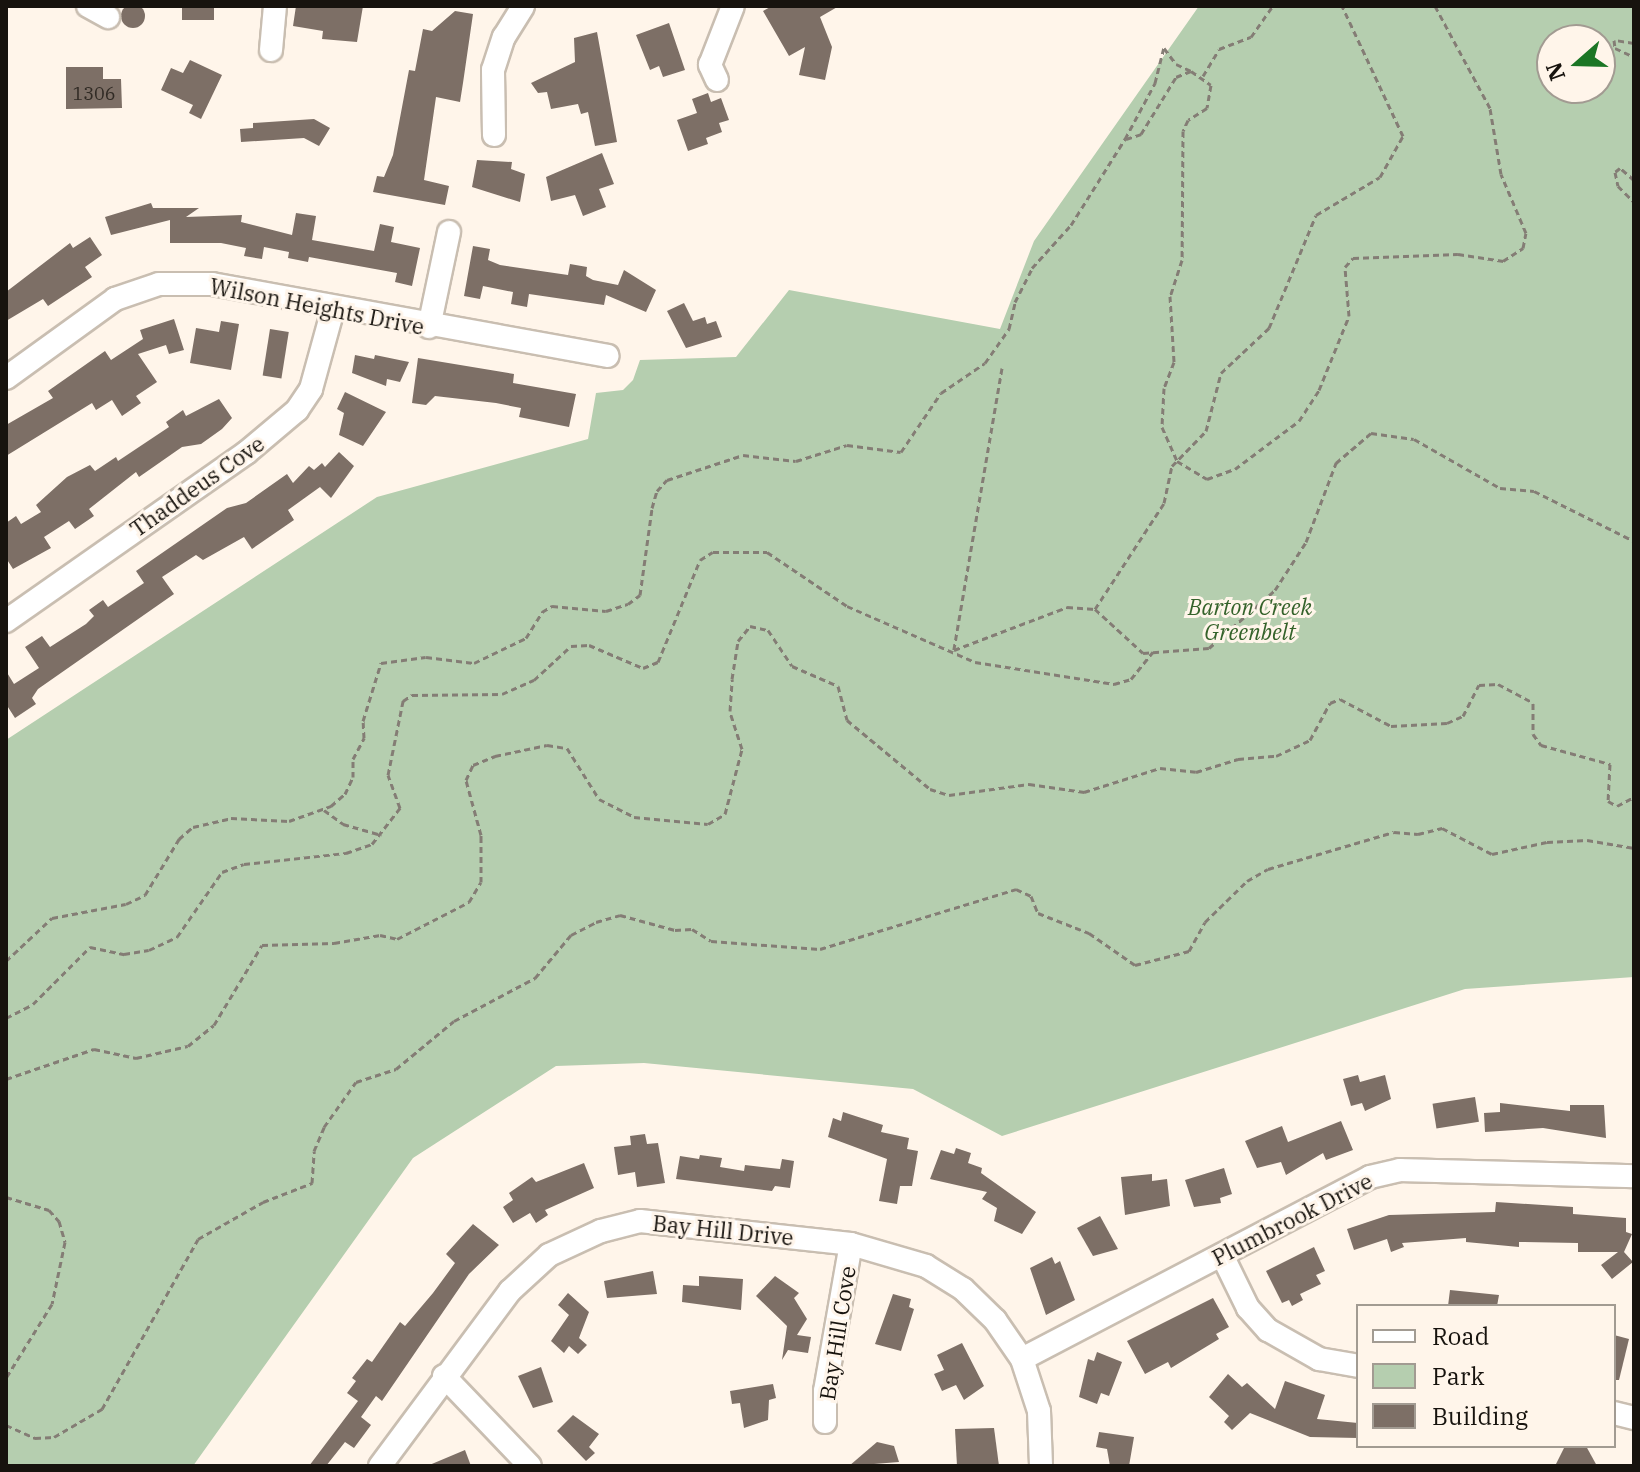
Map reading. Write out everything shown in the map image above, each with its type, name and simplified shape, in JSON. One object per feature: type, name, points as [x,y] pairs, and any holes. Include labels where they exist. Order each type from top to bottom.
[{"type":"street","points":[[271,50],[275,6]]},
{"type":"street","points":[[494,135],[493,70],[504,37],[523,6]]},
{"type":"street","points":[[717,80],[710,65],[733,6]]},
{"type":"street","points":[[429,327],[449,232]]},
{"type":"street","name":"Wilson Heights Drive","points":[[6,378],[115,299],[159,284],[212,284],[429,327],[607,356]]},
{"type":"street","name":"Thaddeus Cove","points":[[6,621],[246,453],[297,410],[311,389],[333,309]]},
{"type":"street","name":"Plumbrook Drive","points":[[1022,1359],[1347,1187],[1400,1170],[1634,1176]]},
{"type":"street","name":"Bay Hill Drive","points":[[380,1466],[510,1291],[549,1255],[601,1231],[640,1221],[681,1223],[851,1244],[914,1261],[963,1289],[995,1320],[1022,1359],[1039,1411],[1041,1466]]},
{"type":"street","name":"Bay Hill Cove","points":[[825,1422],[825,1391],[851,1244]]},
{"type":"street","points":[[1222,1255],[1248,1308],[1268,1330],[1319,1359],[1356,1366]]},
{"type":"street","points":[[444,1376],[530,1466]]},
{"type":"path","points":[[1203,76],[1219,49],[1251,37],[1273,6]]},
{"type":"path","points":[[1095,609],[1164,503],[1177,461],[1206,431],[1221,373],[1269,328],[1316,215],[1380,177],[1403,136],[1342,6]]},
{"type":"path","points":[[6,961],[52,918],[126,904],[145,895],[179,839],[193,827],[231,818],[289,821],[322,809],[345,794],[353,777],[353,759],[364,738],[363,721],[381,663],[426,657],[474,663],[526,638],[542,612],[552,606],[606,611],[628,604],[640,595],[652,508],[657,491],[667,480],[743,455],[796,461],[847,445],[901,452],[910,446],[941,393],[985,363],[1001,341],[1032,268],[1071,225],[1125,139],[1155,83],[1164,48],[1176,64],[1203,76],[1211,85],[1212,98],[1183,131],[1182,260],[1169,317],[1174,362],[1164,388],[1162,427],[1177,461],[1207,479],[1235,469],[1299,421],[1319,390],[1349,316],[1345,267],[1353,258],[1458,254],[1503,261],[1523,248],[1526,233],[1501,174],[1490,108],[1435,6]]},
{"type":"path","points":[[1634,43],[1614,40],[1615,48],[1634,57]]},
{"type":"path","points":[[1125,139],[1141,134],[1176,77],[1191,71]]},
{"type":"path","points":[[1634,180],[1620,168],[1615,172],[1618,186],[1634,202]]},
{"type":"path","points":[[954,650],[1002,368]]},
{"type":"path","points":[[954,650],[1067,607],[1095,609],[1126,642],[1143,653],[1209,648],[1275,590],[1306,542],[1336,463],[1371,433],[1414,439],[1500,488],[1534,491],[1634,541]]},
{"type":"path","points":[[6,1018],[33,1004],[90,947],[124,954],[149,950],[177,937],[222,872],[244,864],[346,853],[381,835],[400,808],[388,775],[403,701],[412,695],[502,694],[534,680],[571,646],[589,645],[643,668],[658,662],[700,560],[713,552],[767,552],[847,606],[954,650],[975,662],[1114,684],[1131,679],[1153,652]]},
{"type":"path","points":[[6,1079],[94,1049],[136,1058],[188,1046],[214,1025],[262,945],[334,943],[380,935],[397,939],[469,902],[481,882],[481,835],[466,780],[473,765],[495,756],[547,745],[567,748],[599,799],[634,817],[708,824],[725,814],[742,749],[730,711],[732,679],[738,641],[750,626],[768,630],[792,666],[838,686],[847,720],[930,789],[949,795],[1029,784],[1084,792],[1160,768],[1196,772],[1238,759],[1276,756],[1310,740],[1330,703],[1340,699],[1391,726],[1447,723],[1463,716],[1479,685],[1498,684],[1533,703],[1533,734],[1541,745],[1610,764],[1608,801],[1617,806],[1634,797]]},
{"type":"path","points":[[1634,720],[1634,729]]},
{"type":"path","points":[[322,809],[343,824],[381,835]]},
{"type":"path","points":[[6,1425],[35,1438],[54,1437],[102,1409],[198,1239],[259,1209],[263,1202],[312,1183],[314,1151],[324,1127],[356,1082],[396,1069],[454,1021],[535,978],[571,935],[596,922],[620,915],[675,930],[692,929],[711,941],[820,949],[1016,889],[1031,896],[1038,913],[1089,933],[1135,965],[1189,951],[1205,922],[1247,881],[1268,869],[1394,832],[1418,834],[1442,828],[1492,854],[1547,842],[1587,840],[1634,848]]},
{"type":"path","points":[[6,1197],[49,1210],[59,1221],[65,1242],[52,1304],[6,1378]]},
{"type":"green space","name":"Barton Creek Greenbelt","points":[[1199,6],[1634,6],[1634,977],[1465,989],[1002,1136],[913,1089],[644,1063],[556,1066],[413,1158],[193,1466],[6,1466],[6,740],[377,497],[588,439],[596,393],[623,390],[633,380],[640,360],[736,357],[789,290],[1000,329],[1034,241]]},
{"type":"building","points":[[133,4],[141,8],[145,16],[141,24],[133,28],[125,24],[121,16],[125,8]]},
{"type":"building","points":[[182,6],[214,6],[214,20],[182,20]]},
{"type":"building","points":[[296,6],[363,6],[357,42],[322,39],[323,31],[293,26]]},
{"type":"building","points":[[772,6],[839,6],[820,17],[832,47],[825,80],[799,75],[805,47],[789,56],[763,11]]},
{"type":"building","points":[[455,11],[473,14],[460,102],[436,97],[424,180],[449,186],[445,205],[373,192],[377,176],[384,177],[393,155],[409,70],[415,71],[423,29],[432,31]]},
{"type":"building","points":[[669,23],[685,70],[663,77],[659,66],[650,70],[636,35]]},
{"type":"building","points":[[597,32],[617,142],[595,146],[588,112],[581,114],[578,104],[551,109],[547,92],[538,93],[531,83],[575,62],[574,38]]},
{"type":"building","points":[[190,60],[222,75],[201,119],[189,113],[193,105],[161,90],[171,68],[183,73]]},
{"type":"building","points":[[66,67],[103,67],[103,79],[121,79],[122,108],[66,109]]},
{"type":"building","points":[[708,93],[711,102],[721,98],[729,120],[719,123],[722,132],[706,138],[708,144],[688,151],[677,120],[697,113],[692,99]]},
{"type":"building","points":[[314,119],[330,128],[319,146],[304,138],[241,142],[240,129],[253,128],[253,123]]},
{"type":"building","points":[[602,153],[614,184],[599,189],[606,207],[583,216],[575,195],[551,201],[546,177]]},
{"type":"building","points":[[477,160],[512,162],[511,169],[525,174],[520,202],[472,187]]},
{"type":"building","points":[[151,203],[153,208],[199,208],[186,217],[242,215],[241,222],[292,235],[296,213],[316,216],[312,240],[374,251],[380,224],[394,227],[391,242],[420,248],[412,286],[395,282],[397,273],[309,257],[308,262],[288,258],[289,252],[264,247],[262,259],[244,256],[246,248],[221,243],[170,243],[170,220],[111,235],[105,217]]},
{"type":"building","points":[[90,237],[102,255],[85,267],[92,277],[48,306],[43,299],[6,321],[6,292],[70,243],[73,248]]},
{"type":"building","points":[[473,246],[490,249],[488,260],[500,265],[568,275],[570,264],[587,267],[586,276],[593,280],[618,285],[624,270],[656,290],[646,312],[606,295],[604,305],[529,294],[527,307],[511,304],[513,292],[483,286],[480,299],[464,296]]},
{"type":"building","points":[[684,303],[693,321],[705,317],[707,324],[716,321],[722,337],[686,348],[667,311]]},
{"type":"building","points":[[174,319],[184,350],[169,354],[166,345],[138,354],[157,382],[136,396],[141,403],[122,416],[112,400],[96,410],[92,403],[6,456],[6,425],[53,398],[48,391],[105,351],[111,360],[143,339],[140,330]]},
{"type":"building","points":[[221,321],[239,324],[231,370],[190,363],[196,328],[219,332]]},
{"type":"building","points":[[270,329],[289,332],[281,378],[263,375]]},
{"type":"building","points":[[355,355],[374,359],[375,355],[409,362],[400,382],[387,379],[386,386],[352,373]]},
{"type":"building","points":[[418,358],[514,374],[513,383],[576,394],[569,427],[519,417],[521,408],[496,403],[435,396],[426,405],[412,403]]},
{"type":"building","points":[[345,392],[386,412],[363,446],[339,435],[344,413],[337,409]]},
{"type":"building","points":[[219,399],[232,418],[222,429],[201,444],[182,447],[139,477],[136,472],[89,509],[94,516],[75,529],[69,521],[44,537],[51,548],[13,569],[6,558],[6,523],[16,516],[21,524],[41,512],[36,505],[67,477],[90,465],[95,471],[116,457],[118,461],[169,427],[166,422],[183,410],[186,416]]},
{"type":"building","points":[[339,452],[354,466],[331,498],[320,487],[288,510],[294,520],[252,549],[244,537],[203,560],[196,555],[162,577],[174,594],[38,689],[32,698],[36,704],[15,718],[6,704],[6,671],[14,684],[39,668],[25,647],[42,636],[50,647],[86,624],[94,616],[89,610],[103,600],[108,607],[144,583],[136,571],[227,508],[246,503],[287,474],[293,483],[309,466],[314,470],[322,463],[325,467]]},
{"type":"building","points":[[1358,1075],[1360,1082],[1385,1075],[1391,1099],[1365,1111],[1362,1103],[1351,1106],[1343,1079]]},
{"type":"building","points":[[1475,1097],[1479,1122],[1436,1128],[1433,1104]]},
{"type":"building","points":[[1500,1103],[1570,1111],[1570,1105],[1604,1105],[1606,1138],[1543,1128],[1485,1132],[1484,1113],[1500,1112]]},
{"type":"building","points":[[843,1112],[883,1125],[881,1132],[909,1138],[907,1149],[918,1151],[912,1186],[900,1186],[897,1204],[879,1201],[887,1159],[828,1137],[833,1118],[841,1121]]},
{"type":"building","points":[[1341,1121],[1353,1150],[1326,1160],[1323,1153],[1286,1175],[1281,1162],[1257,1168],[1245,1141],[1282,1126],[1288,1142]]},
{"type":"building","points":[[645,1134],[647,1144],[658,1143],[665,1183],[637,1187],[635,1172],[618,1175],[614,1147],[631,1145],[630,1136]]},
{"type":"building","points":[[956,1148],[971,1153],[968,1163],[982,1168],[981,1173],[1036,1212],[1022,1234],[994,1221],[997,1208],[982,1199],[987,1192],[930,1179],[941,1150],[954,1154]]},
{"type":"building","points":[[700,1155],[722,1158],[720,1167],[744,1171],[745,1165],[780,1169],[782,1159],[794,1161],[790,1188],[775,1186],[772,1191],[676,1179],[680,1156],[699,1159]]},
{"type":"building","points":[[584,1163],[594,1188],[545,1210],[548,1215],[536,1223],[530,1213],[513,1223],[503,1207],[513,1200],[509,1193],[532,1177],[536,1182]]},
{"type":"building","points":[[1224,1168],[1232,1194],[1220,1198],[1221,1203],[1194,1207],[1185,1180]]},
{"type":"building","points":[[1152,1174],[1152,1181],[1167,1179],[1170,1206],[1125,1215],[1121,1177]]},
{"type":"building","points":[[1496,1202],[1573,1207],[1573,1214],[1626,1218],[1626,1232],[1632,1234],[1624,1252],[1633,1262],[1612,1279],[1601,1265],[1618,1252],[1578,1252],[1578,1243],[1519,1242],[1519,1247],[1466,1242],[1466,1238],[1402,1243],[1404,1247],[1391,1252],[1387,1239],[1354,1250],[1347,1229],[1389,1215],[1495,1212]]},
{"type":"building","points":[[1100,1216],[1118,1249],[1093,1256],[1077,1228]]},
{"type":"building","points":[[473,1224],[499,1245],[469,1274],[382,1401],[376,1396],[361,1417],[371,1425],[354,1448],[345,1442],[326,1466],[309,1466],[358,1401],[347,1393],[356,1381],[352,1378],[367,1359],[372,1362],[400,1322],[405,1326],[433,1293],[455,1263],[446,1254]]},
{"type":"building","points":[[1314,1247],[1325,1271],[1316,1275],[1321,1284],[1300,1294],[1303,1300],[1292,1306],[1289,1300],[1282,1303],[1266,1271]]},
{"type":"building","points":[[1052,1257],[1055,1264],[1060,1261],[1075,1300],[1046,1315],[1030,1268]]},
{"type":"building","points":[[653,1271],[657,1294],[607,1298],[604,1281]]},
{"type":"building","points":[[699,1276],[743,1279],[741,1310],[682,1302],[683,1285],[699,1286]]},
{"type":"building","points":[[775,1276],[799,1293],[794,1298],[807,1319],[797,1335],[811,1337],[808,1353],[788,1350],[782,1360],[787,1326],[756,1296]]},
{"type":"building","points":[[1450,1290],[1499,1295],[1497,1304],[1448,1304]]},
{"type":"building","points":[[568,1293],[589,1312],[579,1338],[587,1345],[578,1354],[569,1346],[564,1353],[551,1341],[569,1315],[558,1305]]},
{"type":"building","points":[[893,1294],[911,1299],[909,1307],[914,1309],[901,1351],[875,1344]]},
{"type":"building","points":[[1213,1298],[1229,1327],[1216,1334],[1219,1339],[1171,1368],[1168,1362],[1145,1374],[1127,1341]]},
{"type":"building","points":[[1616,1336],[1629,1339],[1619,1380],[1616,1380]]},
{"type":"building","points":[[962,1343],[984,1386],[964,1400],[956,1385],[942,1391],[934,1374],[944,1370],[937,1355]]},
{"type":"building","points":[[1097,1352],[1122,1362],[1109,1396],[1101,1393],[1097,1404],[1079,1397],[1088,1359],[1094,1361]]},
{"type":"building","points":[[541,1367],[553,1402],[533,1408],[518,1376]]},
{"type":"building","points":[[1228,1374],[1242,1387],[1247,1383],[1275,1409],[1285,1381],[1325,1395],[1317,1419],[1356,1423],[1356,1438],[1310,1437],[1250,1413],[1232,1430],[1224,1422],[1229,1416],[1209,1397]]},
{"type":"building","points":[[773,1384],[776,1398],[769,1400],[768,1420],[744,1428],[740,1403],[732,1404],[730,1391]]},
{"type":"building","points":[[573,1415],[599,1434],[589,1447],[595,1453],[586,1461],[557,1431]]},
{"type":"building","points":[[994,1428],[999,1466],[957,1466],[955,1429]]},
{"type":"building","points":[[1099,1432],[1134,1437],[1129,1466],[1110,1466],[1107,1449],[1096,1447]]},
{"type":"building","points":[[877,1442],[894,1446],[899,1462],[849,1466]]},
{"type":"building","points":[[1564,1448],[1587,1448],[1597,1466],[1555,1466]]},
{"type":"building","points":[[465,1450],[471,1466],[427,1466]]}]
